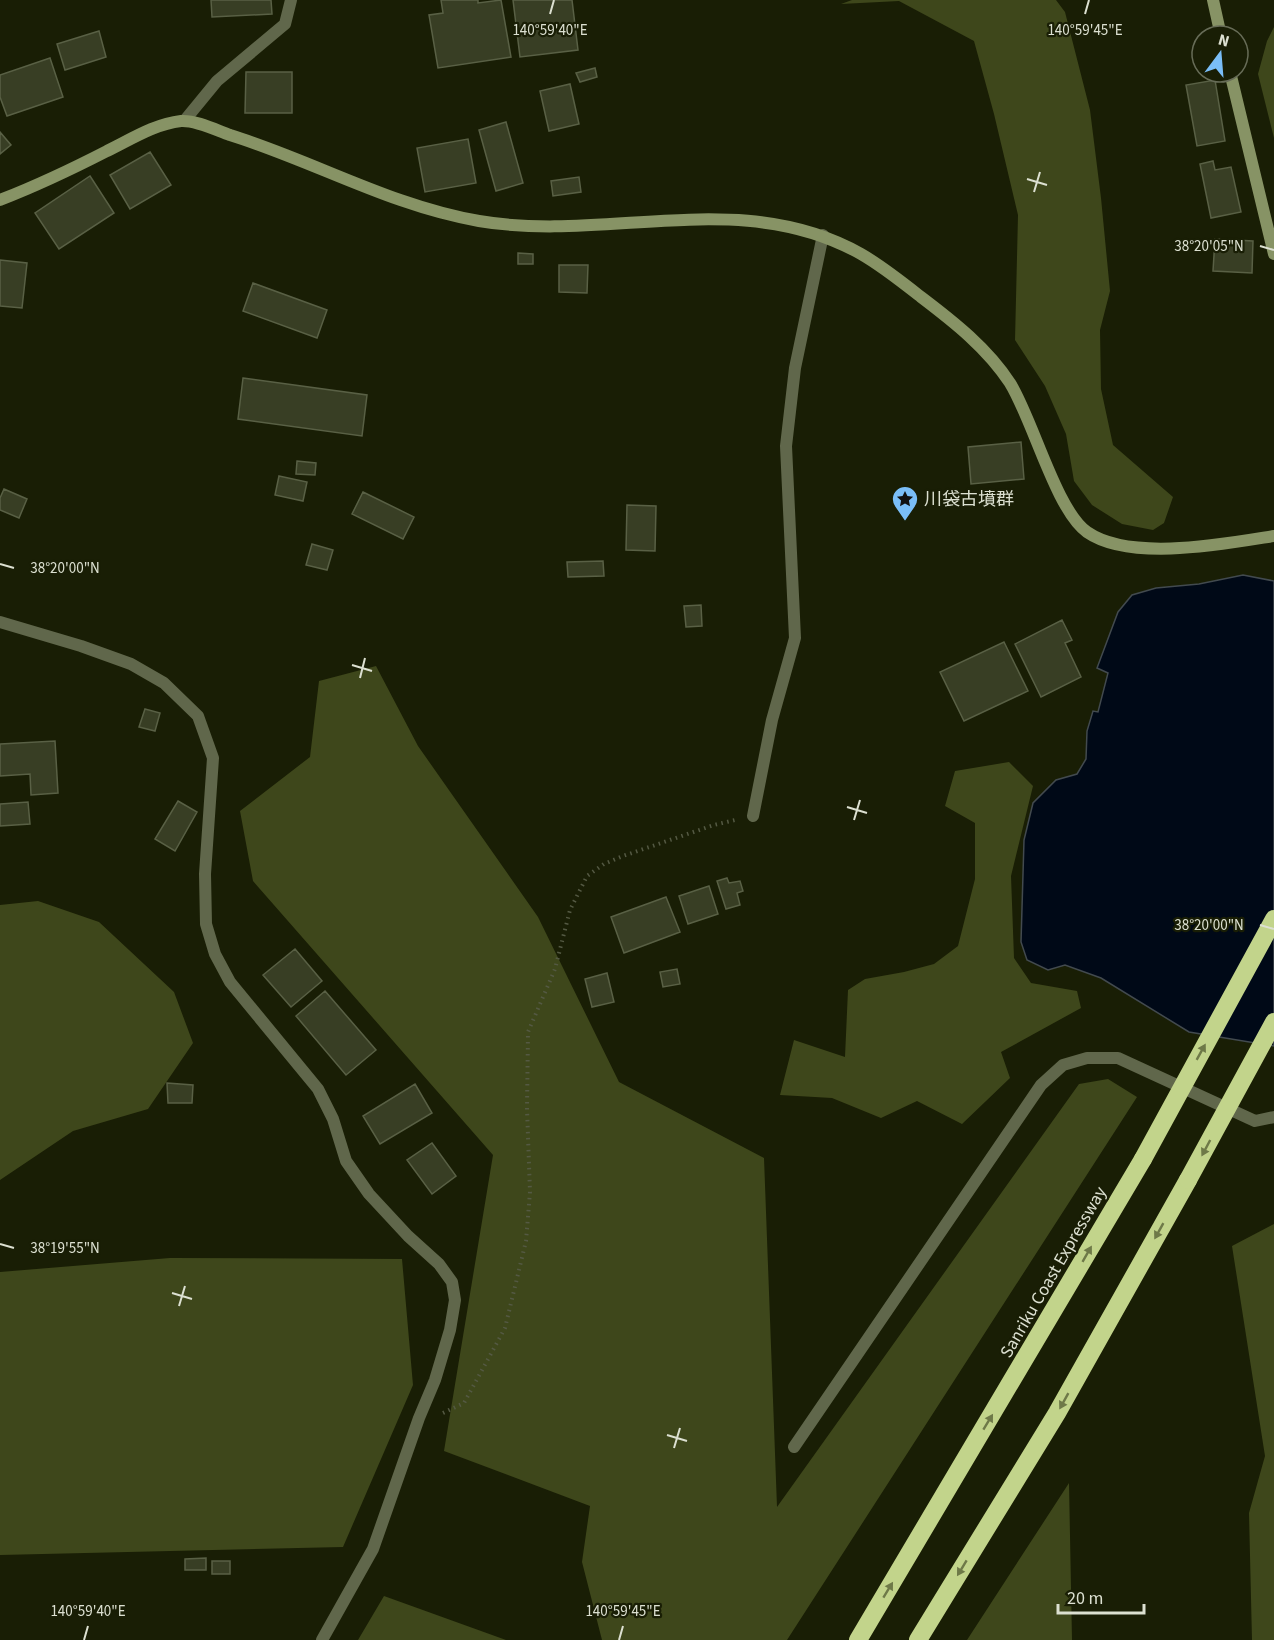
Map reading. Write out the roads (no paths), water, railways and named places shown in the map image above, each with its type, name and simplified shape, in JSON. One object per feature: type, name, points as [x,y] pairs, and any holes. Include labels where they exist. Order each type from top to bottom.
[{"type":"highway","name":"Sanriku Coast Expressway","points":[[858,1640],[1143,1159],[1274,919]]},
{"type":"highway","points":[[918,1640],[1057,1413],[1274,1022]]},
{"type":"street","points":[[185,120],[217,81],[285,24],[291,0]]},
{"type":"street","points":[[1213,0],[1218,24]]},
{"type":"street","points":[[1233,84],[1274,254]]},
{"type":"street","points":[[0,200],[27,190],[152,129],[185,120],[250,141],[428,210],[482,221],[555,228],[637,221],[749,220],[789,225],[823,236],[863,255],[966,332],[1009,382],[1024,410],[1056,484],[1076,522],[1089,534],[1108,542],[1158,550],[1274,536]]},
{"type":"street","points":[[753,816],[772,720],[795,638],[786,446],[795,368],[823,236]]},
{"type":"street","points":[[0,622],[81,646],[131,664],[164,683],[198,716],[213,758],[205,894],[206,924],[215,954],[230,982],[318,1089],[333,1119],[346,1161],[369,1194],[408,1236],[439,1264],[452,1282],[455,1300],[450,1330],[435,1380],[419,1418],[373,1549],[322,1640]]},
{"type":"street","points":[[794,1447],[1041,1086],[1063,1065],[1087,1058],[1118,1058],[1255,1121],[1274,1117]]},
{"type":"water","points":[[1243,575],[1274,581],[1274,1046],[1189,1032],[1101,978],[1065,965],[1048,970],[1027,960],[1021,942],[1024,840],[1033,803],[1056,780],[1077,774],[1086,759],[1087,731],[1093,711],[1098,712],[1108,673],[1097,668],[1118,612],[1132,595],[1156,588],[1199,584]]},
{"type":"place","name":"川袋古墳群","points":[[905,522]]}]
